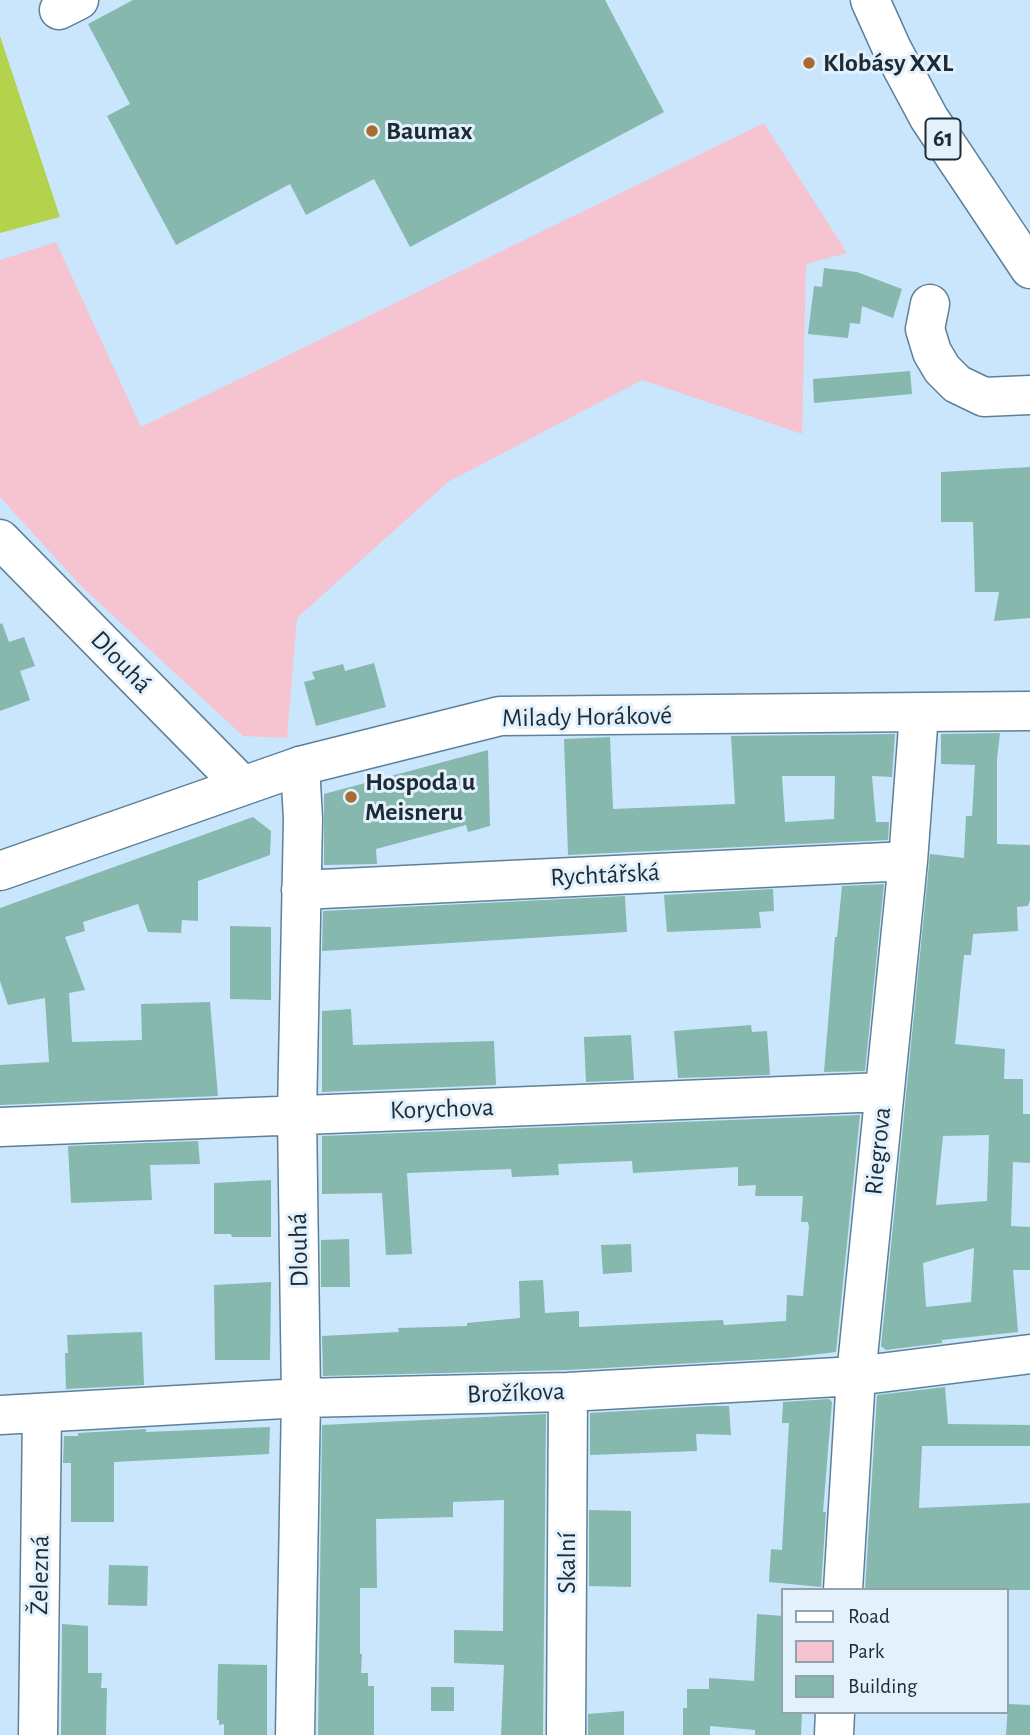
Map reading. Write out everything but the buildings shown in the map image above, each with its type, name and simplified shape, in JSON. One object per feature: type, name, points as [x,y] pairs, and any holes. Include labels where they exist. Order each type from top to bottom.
[{"type":"street","name":"61","points":[[870,0],[892,49],[929,118],[1030,269]]},
{"type":"street","points":[[930,304],[925,329],[932,352],[942,369],[957,384],[984,397],[1030,395]]},
{"type":"street","name":"Dlouhá","points":[[0,539],[242,785]]},
{"type":"street","name":"Milady Horákové","points":[[0,871],[300,766],[500,716],[1030,711]]},
{"type":"street","name":"Riegrova","points":[[843,1588],[856,1376],[908,861],[919,713]]},
{"type":"street","name":"Dlouhá","points":[[295,1735],[301,1398],[297,1114],[303,819],[300,766]]},
{"type":"street","name":"Rychtářská","points":[[301,890],[908,861]]},
{"type":"street","name":"Korychova","points":[[0,1127],[884,1092]]},
{"type":"street","name":"Brožíkova","points":[[0,1415],[301,1398],[568,1392],[856,1376],[1030,1354]]},
{"type":"street","name":"Skalní","points":[[566,1735],[568,1392]]},
{"type":"street","name":"Železná","points":[[38,1735],[42,1414]]},
{"type":"street","points":[[834,1735],[835,1714]]},
{"type":"green space","points":[[764,123],[847,253],[806,264],[802,434],[642,380],[448,482],[297,618],[287,738],[243,736],[80,585],[0,497],[0,260],[56,242],[141,427]]},
{"type":"shaded area","points":[[0,36],[60,217],[0,233]]},
{"type":"place","name":"Klobásy XXL","points":[[809,63]]},
{"type":"place","name":"Baumax","points":[[372,131]]},
{"type":"place","name":"Hospoda u Meisneru","points":[[351,797]]}]
